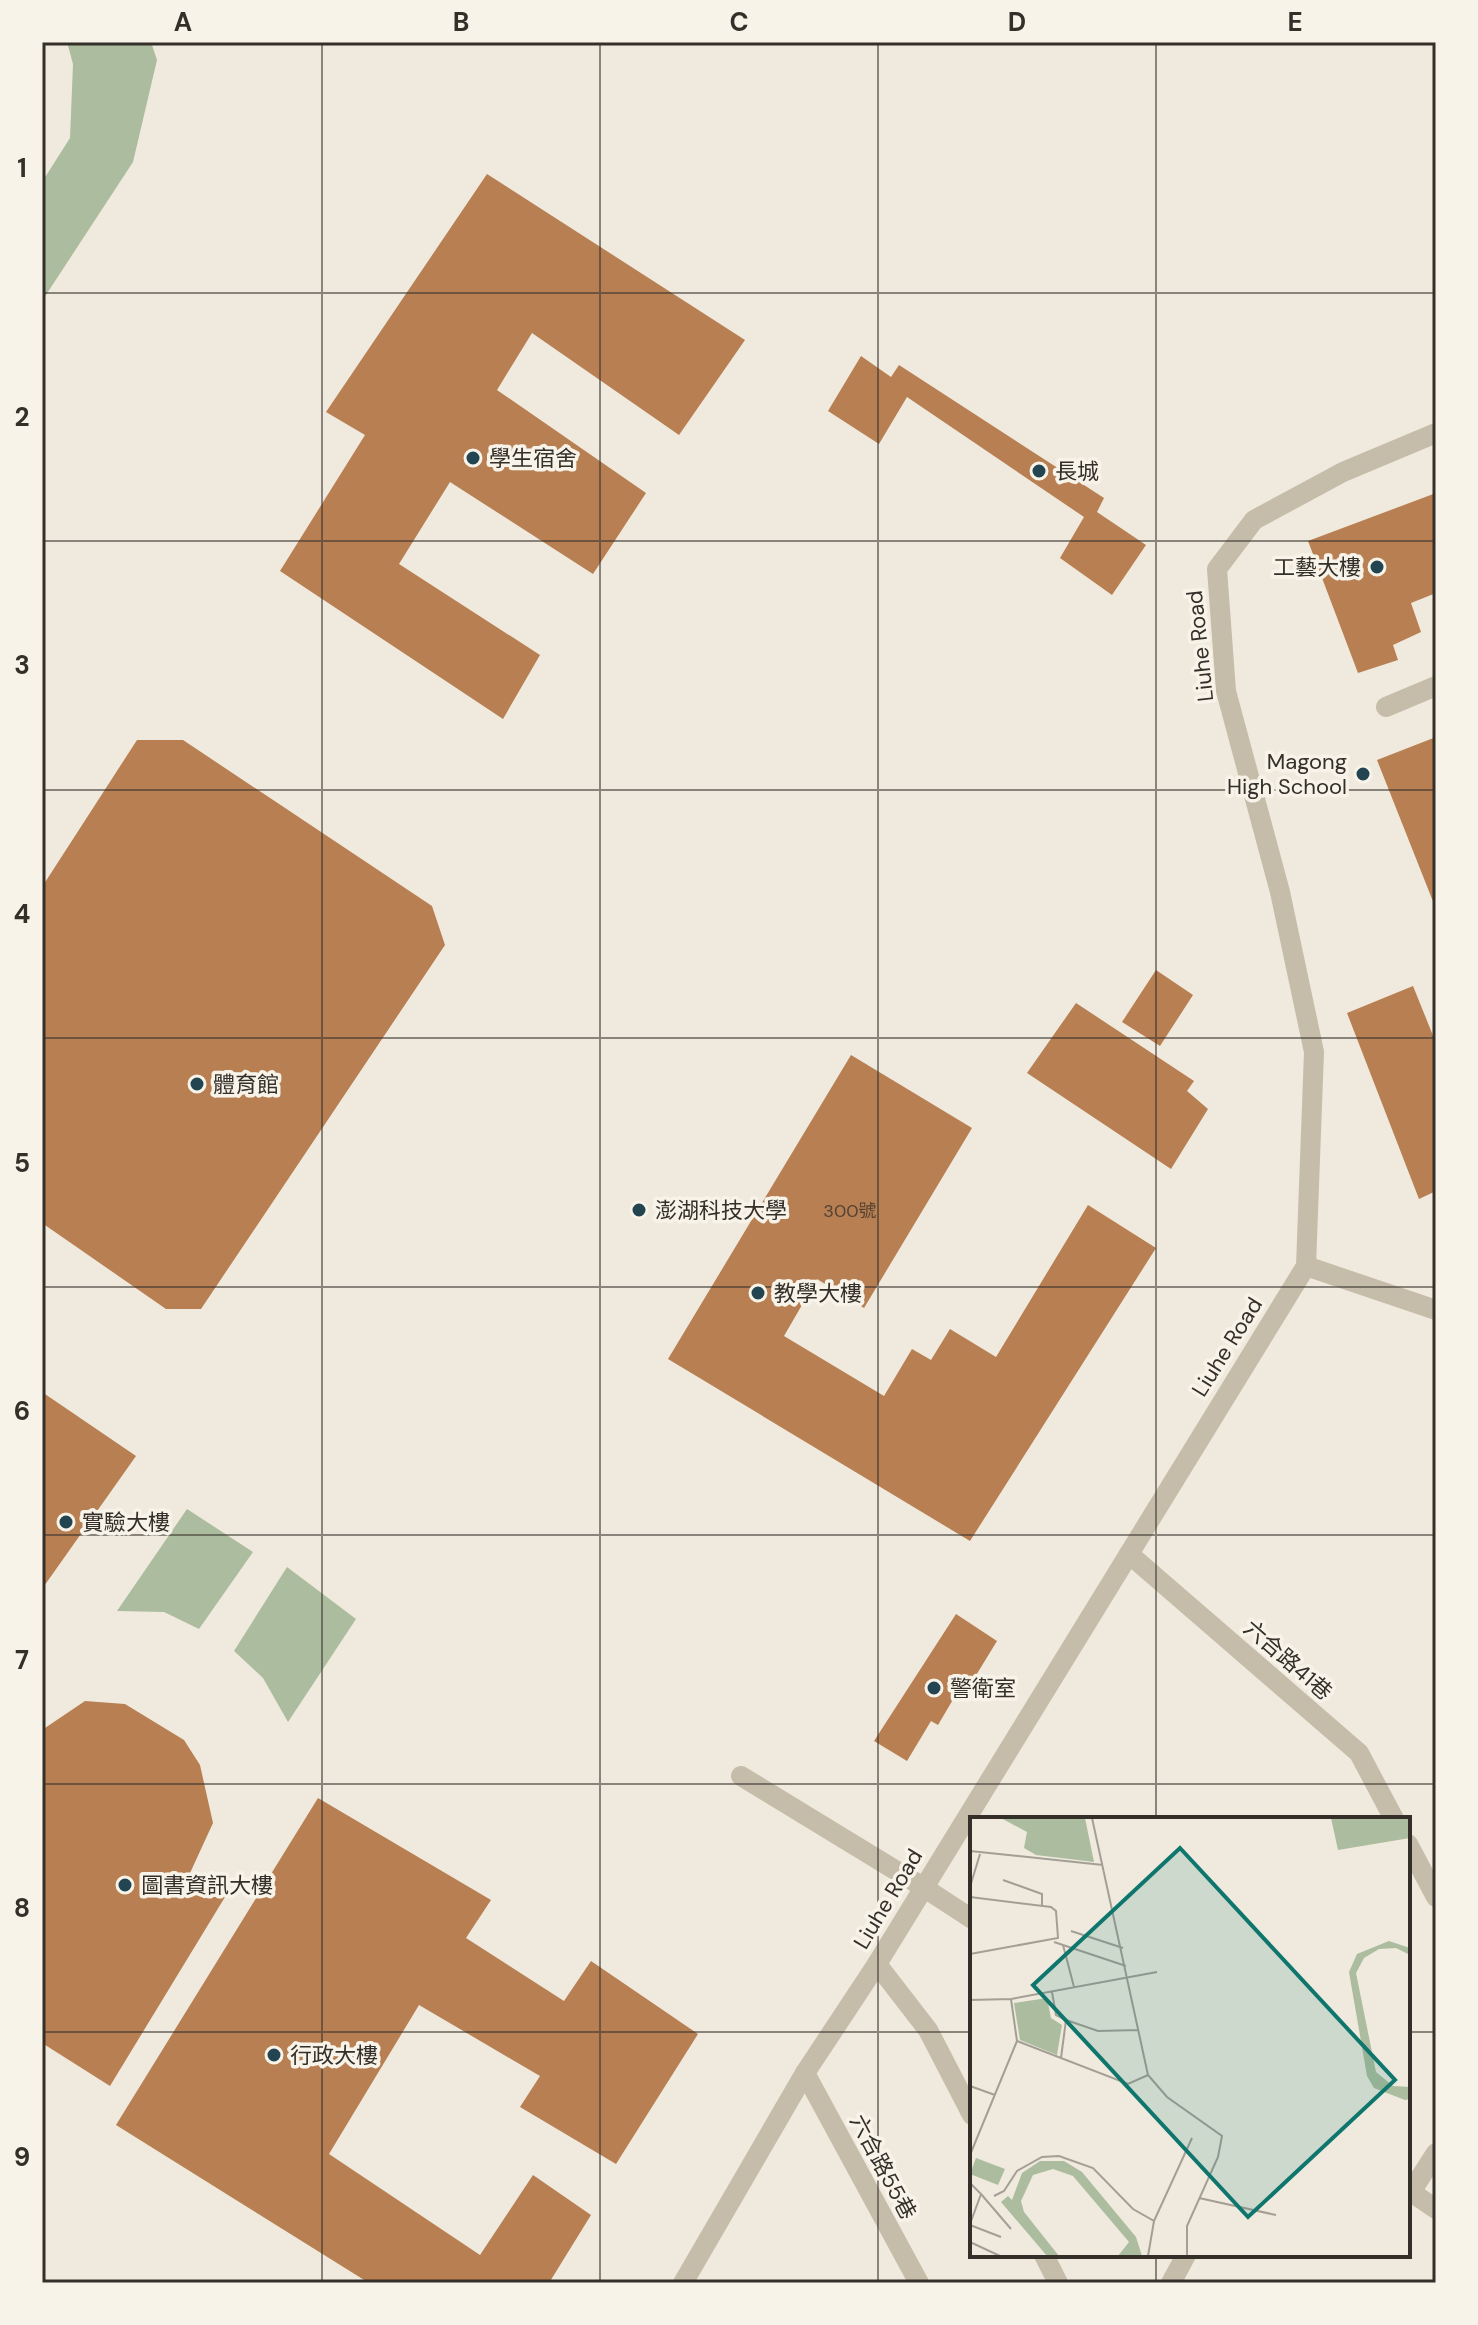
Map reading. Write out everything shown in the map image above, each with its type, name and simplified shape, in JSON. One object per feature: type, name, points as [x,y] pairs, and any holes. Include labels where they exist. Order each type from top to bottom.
[{"type":"street","name":"Liuhe Road","points":[[683,2283],[805,2073],[877,1964],[1306,1266],[1314,1052],[1280,892],[1226,691],[1217,569],[1254,520],[1343,472],[1436,433]]},
{"type":"street","points":[[1386,707],[1436,686]]},
{"type":"street","points":[[1306,1266],[1436,1310]]},
{"type":"street","name":"六合路41巷","points":[[1129,1554],[1359,1753],[1393,1817]]},
{"type":"street","points":[[741,1776],[970,1918]]},
{"type":"street","points":[[1410,1848],[1436,1897]]},
{"type":"street","points":[[877,1964],[928,2030],[970,2111]]},
{"type":"street","name":"六合路55巷","points":[[805,2073],[919,2283]]},
{"type":"street","points":[[1410,2190],[1436,2153]]},
{"type":"street","points":[[1410,2192],[1436,2209]]},
{"type":"street","points":[[1045,2257],[1058,2283]]},
{"type":"street","points":[[1171,2283],[1185,2257]]},
{"type":"green space","points":[[67,42],[151,42],[157,60],[133,162],[42,301],[42,182],[70,138],[73,64]]},
{"type":"green space","points":[[187,1509],[253,1552],[199,1629],[164,1612],[117,1611]]},
{"type":"green space","points":[[287,1567],[356,1619],[288,1722],[263,1678],[234,1651]]},
{"type":"building","name":"學生宿舍","points":[[487,174],[745,340],[679,435],[532,333],[497,390],[646,493],[593,574],[450,482],[399,564],[540,655],[503,719],[280,571],[365,435],[326,412]]},
{"type":"building","name":"長城","points":[[861,356],[891,377],[899,365],[1104,498],[1097,512],[1146,545],[1112,595],[1060,558],[1084,517],[907,397],[879,444],[828,411]]},
{"type":"building","name":"工藝大樓","points":[[1436,493],[1436,593],[1411,603],[1421,632],[1393,645],[1398,660],[1358,673],[1308,541]]},
{"type":"building","points":[[1436,737],[1436,909],[1377,760]]},
{"type":"building","name":"體育館","points":[[137,740],[183,740],[432,906],[445,945],[201,1309],[166,1309],[42,1223],[42,887]]},
{"type":"building","points":[[1156,970],[1193,995],[1160,1046],[1122,1022]]},
{"type":"building","points":[[1413,986],[1436,1043],[1436,1191],[1419,1199],[1347,1013]]},
{"type":"building","points":[[1076,1003],[1194,1081],[1187,1091],[1208,1109],[1171,1169],[1027,1073]]},
{"type":"building","name":"教學大樓","points":[[851,1055],[972,1128],[864,1308],[817,1279],[784,1336],[884,1396],[912,1349],[931,1360],[950,1329],[996,1357],[1088,1205],[1156,1248],[970,1541],[668,1359]]},
{"type":"building","name":"實驗大樓","points":[[42,1392],[136,1456],[42,1589]]},
{"type":"building","name":"警衛室","points":[[956,1614],[997,1641],[967,1690],[961,1686],[938,1725],[931,1721],[907,1761],[874,1741]]},
{"type":"building","name":"圖書資訊大樓","points":[[85,1701],[125,1704],[184,1740],[200,1765],[213,1823],[190,1873],[225,1897],[110,2086],[42,2043],[42,1730]]},
{"type":"building","name":"行政大樓","points":[[318,1798],[491,1900],[466,1938],[564,2001],[591,1961],[698,2034],[616,2164],[520,2107],[540,2076],[419,2005],[329,2154],[480,2255],[533,2175],[591,2215],[549,2283],[369,2283],[116,2125]]},
{"type":"place","name":"學生宿舍","points":[[473,458]]},
{"type":"place","name":"長城","points":[[1039,471]]},
{"type":"place","name":"工藝大樓","points":[[1377,567]]},
{"type":"place","name":"Magong High School","points":[[1363,774]]},
{"type":"place","name":"體育館","points":[[197,1084]]},
{"type":"place","name":"澎湖科技大學","points":[[639,1210]]},
{"type":"place","name":"教學大樓","points":[[758,1293]]},
{"type":"place","name":"實驗大樓","points":[[66,1522]]},
{"type":"place","name":"警衛室","points":[[934,1688]]},
{"type":"place","name":"圖書資訊大樓","points":[[125,1885]]},
{"type":"place","name":"行政大樓","points":[[274,2055]]}]
